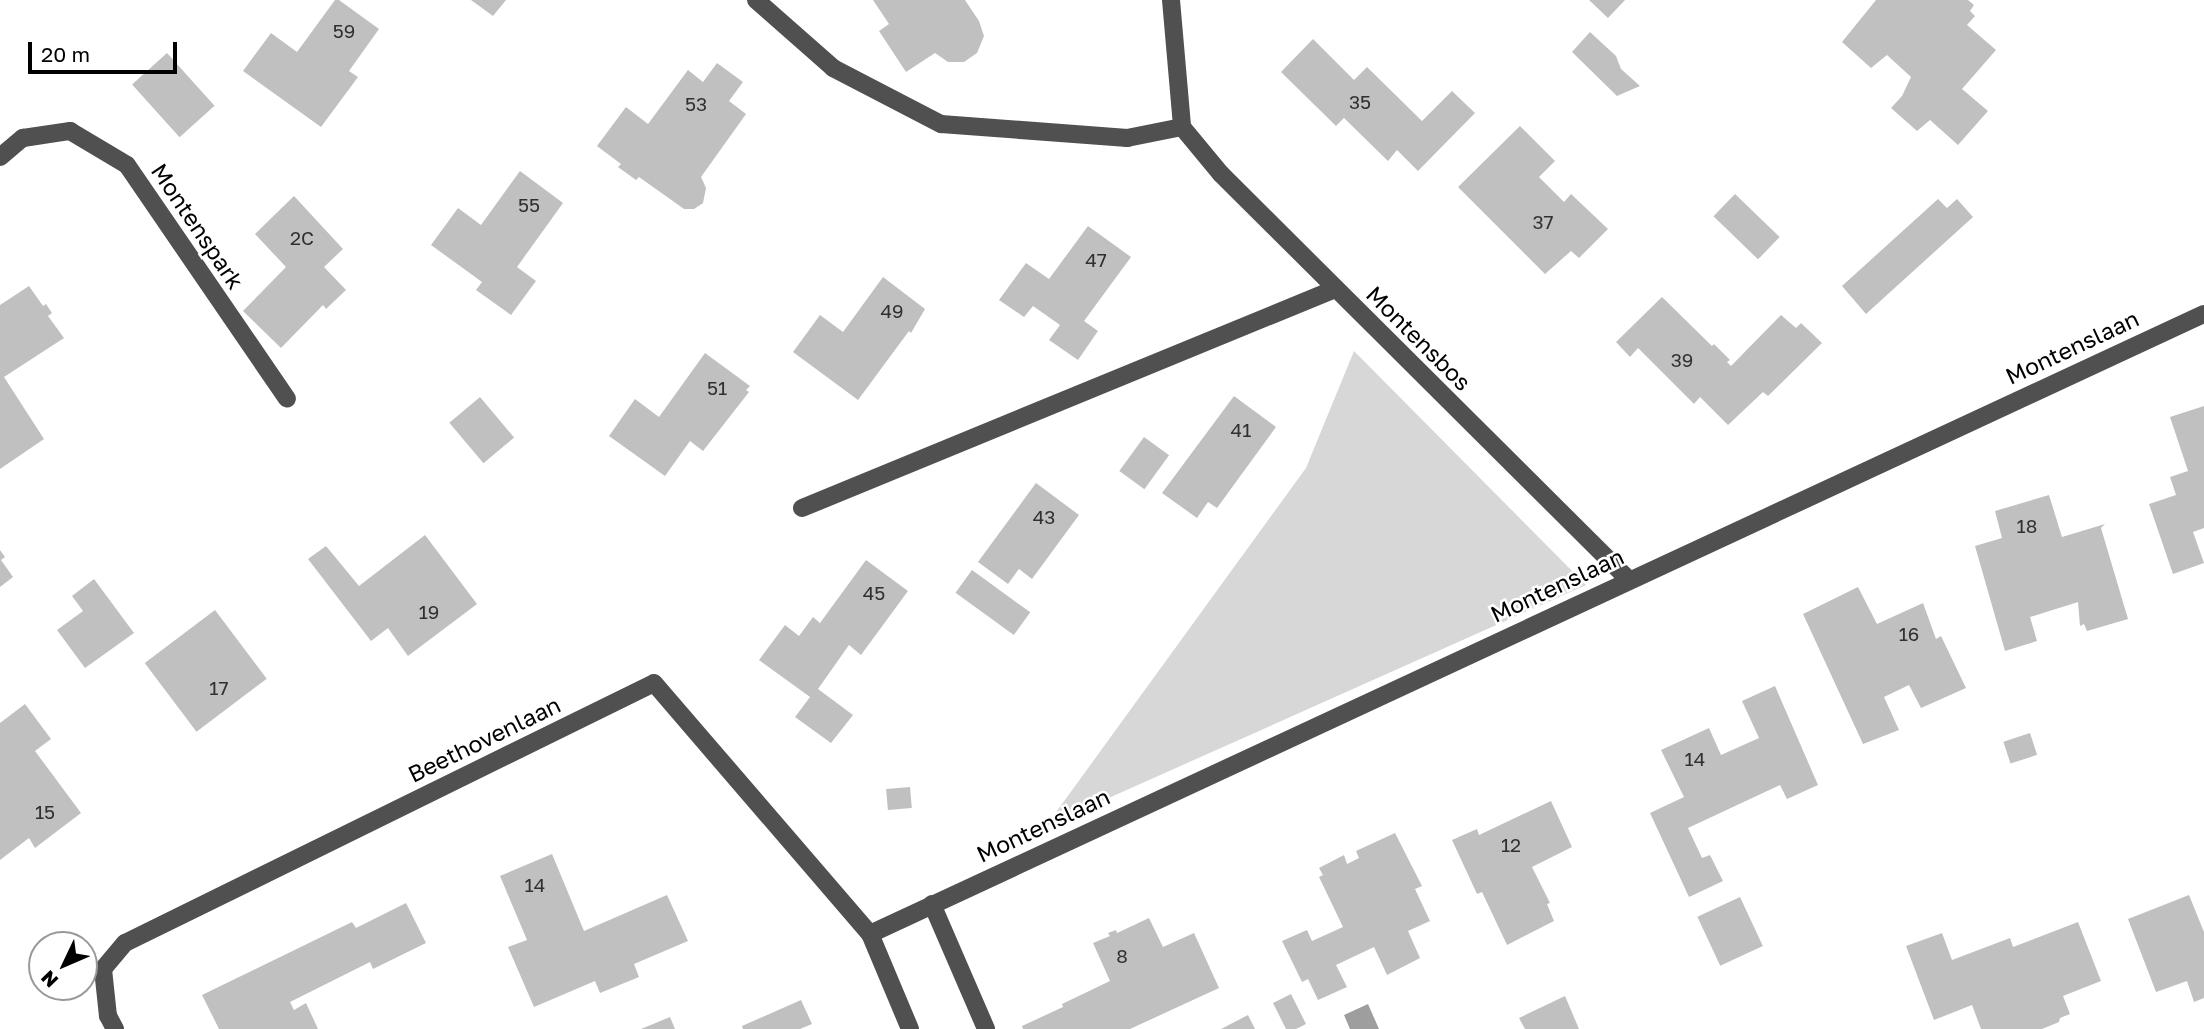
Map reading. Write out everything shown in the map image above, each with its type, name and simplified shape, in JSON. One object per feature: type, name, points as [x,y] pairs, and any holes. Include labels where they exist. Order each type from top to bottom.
[{"type":"street","points":[[756,0],[832,68],[941,124],[1126,138],[1182,127],[1171,0]]},
{"type":"street","name":"Montensbos","points":[[1182,127],[1221,174],[1628,579]]},
{"type":"street","name":"Montenspark","points":[[0,157],[23,138],[70,131],[127,165],[287,399]]},
{"type":"street","points":[[802,508],[1335,289]]},
{"type":"street","name":"Montenslaan","points":[[870,933],[2204,314]]},
{"type":"street","name":"Beethovenlaan","points":[[115,1029],[108,1016],[103,969],[125,943],[654,683],[870,933]]},
{"type":"street","points":[[932,904],[986,1029]]},
{"type":"street","points":[[870,933],[911,1029]]},
{"type":"shaded area","points":[[1354,351],[1586,585],[1046,826],[1306,468]]},
{"type":"shaded area","points":[[1368,1004],[1379,1029],[1350,1029],[1344,1015]]},
{"type":"building","points":[[335,0],[339,0],[379,29],[349,71],[358,77],[321,127],[243,71],[271,33],[297,52]]},
{"type":"building","points":[[471,0],[506,0],[493,16]]},
{"type":"building","points":[[873,0],[965,0],[979,21],[984,36],[977,53],[964,62],[948,62],[935,53],[906,72],[879,31],[889,24]]},
{"type":"building","points":[[1589,0],[1625,0],[1608,18]]},
{"type":"building","points":[[1876,0],[1968,0],[1974,5],[1970,11],[1975,16],[1967,25],[1996,50],[1962,89],[1988,111],[1958,145],[1930,120],[1917,131],[1891,108],[1902,96],[1911,77],[1887,55],[1871,68],[1842,42]]},
{"type":"building","points":[[1590,32],[1616,56],[1621,69],[1640,86],[1617,96],[1572,52]]},
{"type":"building","points":[[1313,39],[1354,80],[1367,67],[1422,121],[1452,91],[1475,113],[1418,171],[1397,150],[1388,161],[1344,118],[1336,126],[1281,72]]},
{"type":"building","points":[[167,53],[215,106],[180,137],[132,84]]},
{"type":"building","points":[[717,63],[743,82],[729,101],[746,114],[701,177],[706,188],[703,203],[694,209],[684,209],[639,177],[636,180],[618,167],[621,164],[597,146],[626,107],[648,124],[688,70],[703,82]]},
{"type":"building","points":[[1520,126],[1555,161],[1539,177],[1564,202],[1571,194],[1608,229],[1579,258],[1571,251],[1545,274],[1458,187]]},
{"type":"building","points":[[520,171],[563,203],[517,267],[536,281],[511,315],[476,290],[482,282],[431,245],[458,208],[481,225]]},
{"type":"building","points":[[1735,194],[1780,237],[1758,259],[1713,216]]},
{"type":"building","points":[[294,196],[343,249],[324,267],[346,290],[326,309],[323,305],[281,348],[243,311],[286,267],[255,234]]},
{"type":"building","points":[[1938,199],[1947,208],[1957,199],[1973,217],[1866,314],[1842,286]]},
{"type":"building","points":[[1088,226],[1131,257],[1084,321],[1098,331],[1078,360],[1049,340],[1060,325],[1033,306],[1024,317],[999,300],[1026,263],[1049,279]]},
{"type":"building","points":[[883,277],[925,309],[911,333],[909,331],[858,400],[793,352],[820,315],[843,332]]},
{"type":"building","points":[[29,286],[43,306],[46,304],[52,313],[48,316],[64,338],[4,377],[44,439],[0,469],[0,305]]},
{"type":"building","points":[[1662,297],[1730,360],[1727,362],[1731,366],[1781,315],[1796,328],[1801,323],[1822,343],[1768,396],[1763,392],[1728,425],[1700,397],[1694,404],[1638,348],[1630,357],[1616,342]]},
{"type":"building","points":[[705,353],[750,386],[746,390],[749,392],[703,451],[690,441],[665,476],[609,436],[635,399],[659,417]]},
{"type":"building","points":[[1234,396],[1276,427],[1217,508],[1208,502],[1197,518],[1162,493]]},
{"type":"building","points":[[480,397],[514,438],[483,463],[449,423]]},
{"type":"building","points":[[2204,406],[2204,528],[2193,532],[2204,563],[2173,574],[2149,504],[2176,495],[2170,477],[2188,471],[2170,417]]},
{"type":"building","points":[[1144,437],[1169,455],[1144,489],[1119,471]]},
{"type":"building","points":[[1036,483],[1079,515],[1032,579],[1019,569],[1008,584],[978,562]]},
{"type":"building","points":[[2049,495],[2062,537],[2105,524],[2101,528],[2128,619],[2087,631],[2084,624],[2080,626],[2078,602],[2030,617],[2037,641],[2005,651],[1975,546],[2002,538],[1995,511]]},
{"type":"building","points":[[425,535],[477,604],[408,656],[388,628],[371,641],[308,559],[326,546],[359,586]]},
{"type":"building","points":[[0,550],[5,557],[1,560],[13,577],[0,587]]},
{"type":"building","points":[[866,560],[908,591],[861,655],[849,645],[818,689],[853,715],[831,743],[795,717],[810,697],[759,660],[785,625],[799,636],[813,617],[820,623]]},
{"type":"building","points":[[972,570],[1030,612],[1014,635],[956,593]]},
{"type":"building","points":[[94,579],[134,633],[85,668],[57,630],[83,611],[72,596]]},
{"type":"building","points":[[1858,587],[1877,624],[1923,603],[1936,639],[1941,636],[1966,688],[1921,708],[1909,685],[1884,697],[1899,730],[1863,744],[1803,614]]},
{"type":"building","points":[[215,610],[267,679],[196,732],[145,663]]},
{"type":"building","points":[[1775,686],[1818,785],[1787,799],[1780,785],[1688,828],[1702,858],[1710,855],[1723,881],[1689,897],[1650,813],[1684,797],[1661,750],[1709,728],[1721,755],[1759,738],[1742,701]]},
{"type":"building","points":[[25,704],[51,739],[35,751],[81,813],[35,848],[29,838],[0,860],[0,723]]},
{"type":"building","points":[[2030,733],[2037,755],[2010,764],[2003,742]]},
{"type":"building","points":[[910,787],[912,808],[888,810],[886,789]]},
{"type":"building","points":[[1551,801],[1572,847],[1532,867],[1550,903],[1547,904],[1554,921],[1507,945],[1482,892],[1477,894],[1452,840],[1477,829],[1479,835]]},
{"type":"building","points":[[1395,833],[1422,886],[1415,889],[1430,921],[1408,931],[1420,958],[1387,975],[1374,947],[1336,965],[1347,987],[1318,1000],[1308,979],[1302,982],[1282,941],[1307,930],[1312,941],[1343,927],[1319,877],[1323,875],[1319,868],[1344,855],[1347,864],[1359,858],[1356,851]]},
{"type":"building","points":[[552,854],[584,931],[667,895],[688,941],[634,964],[639,977],[600,993],[595,981],[534,1007],[508,947],[527,940],[500,876]]},
{"type":"building","points":[[2189,895],[2204,932],[2204,998],[2194,1002],[2187,981],[2156,992],[2128,919]]},
{"type":"building","points":[[1740,897],[1763,946],[1720,966],[1697,917]]},
{"type":"building","points":[[406,903],[426,943],[373,969],[370,962],[290,1002],[294,1010],[306,1003],[318,1029],[219,1029],[202,995],[352,922],[356,928]]},
{"type":"building","points":[[1149,918],[1163,947],[1194,933],[1219,988],[1130,1029],[1023,1029],[1022,1026],[1110,981],[1093,943],[1110,936],[1108,933],[1116,930],[1117,933]]},
{"type":"building","points":[[2078,922],[2101,981],[2063,996],[2070,1014],[2060,1018],[2059,1022],[2042,1029],[1981,1029],[1972,1005],[1934,1020],[1906,946],[1942,933],[1952,960],[2010,938],[2013,947]]},
{"type":"building","points":[[1291,994],[1306,1024],[1296,1029],[1286,1029],[1273,1003]]},
{"type":"building","points":[[1565,996],[1579,1029],[1525,1029],[1519,1018]]},
{"type":"building","points":[[801,1000],[812,1024],[800,1029],[743,1029],[742,1026]]},
{"type":"building","points":[[1248,1015],[1255,1029],[1221,1029]]},
{"type":"building","points":[[670,1017],[675,1029],[641,1029]]}]
